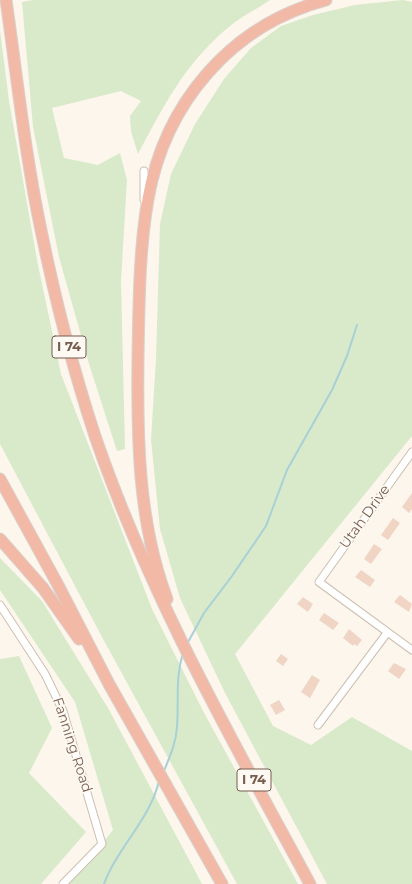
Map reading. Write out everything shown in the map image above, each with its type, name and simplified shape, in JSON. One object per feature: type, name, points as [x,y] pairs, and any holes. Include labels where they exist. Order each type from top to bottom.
[{"type":"highway","name":"I 74","points":[[6,0],[29,162],[41,229],[75,370],[95,436],[124,514],[148,572],[198,676],[310,884]]},
{"type":"highway","points":[[198,676],[160,576],[151,540],[141,477],[138,409],[139,323],[145,223],[153,178],[166,137],[183,105],[202,79],[228,52],[259,28],[294,10],[326,0]]},
{"type":"highway","points":[[0,479],[58,585],[109,684],[222,884]]},
{"type":"highway","points":[[0,539],[43,588],[109,684]]},
{"type":"street","points":[[144,171],[145,223]]},
{"type":"street","name":"Utah Drive","points":[[387,633],[319,582],[412,452]]},
{"type":"street","name":"Fanning Road","points":[[0,605],[45,674],[63,711],[102,844],[63,884]]},
{"type":"street","points":[[318,725],[387,633],[412,650]]},
{"type":"green space","points":[[33,0],[270,0],[229,27],[210,45],[185,73],[165,104],[138,154],[131,131],[130,116],[141,101],[121,91],[52,108],[64,158],[98,165],[120,153],[127,180],[121,281],[125,449],[117,451],[89,364],[59,257],[33,127],[22,2]]},
{"type":"green space","points":[[403,0],[412,2],[412,436],[235,654],[273,726],[311,745],[352,717],[412,751],[412,884],[327,884],[225,693],[180,598],[160,529],[151,440],[156,359],[160,224],[171,174],[195,124],[224,79],[251,48],[281,26],[313,15],[355,5]]},
{"type":"green space","points":[[0,30],[9,101],[37,260],[61,374],[152,609],[203,711],[298,884],[237,884],[102,637],[0,444]]},
{"type":"green space","points":[[0,558],[42,601],[108,708],[202,884],[69,884],[113,830],[75,702],[0,590]]},
{"type":"green space","points":[[19,656],[52,728],[29,773],[86,832],[41,884],[0,884],[0,659]]},
{"type":"building","points":[[412,493],[412,509],[409,513],[402,507]]},
{"type":"building","points":[[393,518],[400,523],[388,540],[381,535]]},
{"type":"building","points":[[374,544],[382,549],[371,564],[364,559]]},
{"type":"building","points":[[361,570],[375,580],[370,587],[355,577]]},
{"type":"building","points":[[400,595],[412,604],[409,612],[394,602]]},
{"type":"building","points":[[303,597],[313,604],[308,612],[297,604]]},
{"type":"building","points":[[324,613],[339,623],[333,630],[319,620]]},
{"type":"building","points":[[349,629],[362,640],[357,646],[354,644],[353,646],[343,638]]},
{"type":"building","points":[[281,654],[288,659],[283,666],[276,661]]},
{"type":"building","points":[[394,663],[406,669],[399,679],[388,671]]},
{"type":"building","points":[[312,675],[320,680],[310,698],[301,692]]},
{"type":"building","points":[[279,700],[285,710],[276,715],[270,705]]},
{"type":"waterway","points":[[187,644],[204,613],[232,576],[266,526],[287,470],[332,390],[347,356],[357,325]]},
{"type":"waterway","points":[[164,771],[176,733],[178,717],[178,681],[183,653]]},
{"type":"waterway","points":[[104,884],[117,858],[149,807],[159,780]]}]
